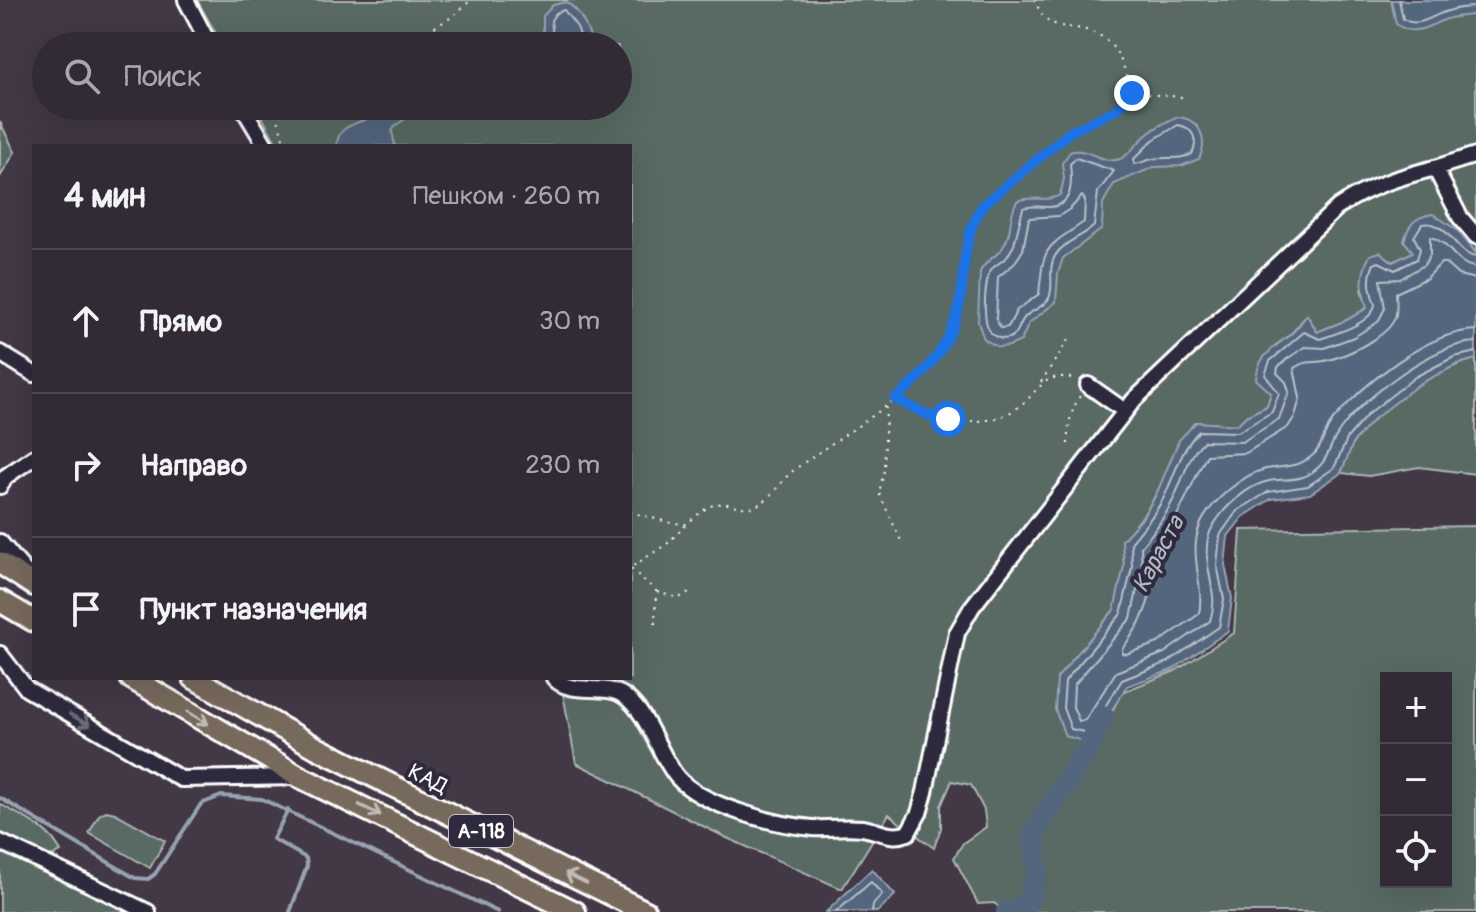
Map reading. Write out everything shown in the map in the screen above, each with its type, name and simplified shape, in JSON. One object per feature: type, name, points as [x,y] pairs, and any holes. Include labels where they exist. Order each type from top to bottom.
[{"type":"highway","points":[[0,563],[32,583]]},
{"type":"highway","points":[[0,601],[32,620]]},
{"type":"highway","name":"А-118","points":[[134,680],[300,777],[575,912]]},
{"type":"highway","name":"КАД","points":[[198,680],[317,748],[646,912]]},
{"type":"street","points":[[186,0],[203,32]]},
{"type":"street","points":[[250,120],[265,144]]},
{"type":"street","points":[[558,680],[570,687],[615,692],[626,697],[651,731],[678,779],[711,800],[763,819],[794,826],[860,828],[898,837],[908,833],[919,813],[925,792],[957,633],[972,607],[1125,411],[1338,207],[1360,192],[1393,179],[1476,155]]},
{"type":"street","points":[[1435,168],[1460,217],[1476,236]]},
{"type":"street","points":[[0,353],[32,373]]},
{"type":"street","points":[[1088,385],[1125,411]]},
{"type":"street","points":[[0,486],[5,477],[32,458]]},
{"type":"street","points":[[0,542],[32,582]]},
{"type":"street","points":[[0,654],[27,689],[181,779],[300,777]]},
{"type":"street","points":[[0,842],[148,912]]},
{"type":"path","points":[[426,32],[452,17],[471,0]]},
{"type":"path","points":[[1035,0],[1044,18],[1057,27],[1087,31],[1103,38],[1124,67],[1132,93]]},
{"type":"path","points":[[1132,93],[1182,97]]},
{"type":"path","points":[[632,567],[667,544],[686,524],[708,508],[718,504],[742,509],[757,506],[798,467],[895,399],[945,347],[961,297],[967,238],[983,205],[1070,132],[1117,109],[1132,93]]},
{"type":"path","points":[[278,120],[284,144]]},
{"type":"path","points":[[1039,385],[1071,336]]},
{"type":"path","points":[[895,399],[930,416],[988,419],[1013,410],[1051,377],[1068,377],[1088,385],[1075,405],[1067,433],[1068,444]]},
{"type":"path","points":[[886,406],[884,471],[879,493],[902,543]]},
{"type":"path","points":[[632,513],[686,524]]},
{"type":"path","points":[[632,570],[656,591],[679,598],[689,592]]},
{"type":"path","points":[[655,624],[656,591]]},
{"type":"green space","points":[[197,0],[1476,0],[1476,253],[1457,230],[1393,262],[1380,252],[1361,290],[1368,307],[1347,320],[1317,332],[1307,315],[1291,334],[1276,345],[1267,406],[1246,416],[1237,425],[1195,422],[1177,449],[1149,507],[1122,540],[1124,566],[1119,595],[1114,610],[1088,642],[1065,736],[1097,741],[1122,692],[1175,671],[1234,633],[1241,530],[1476,526],[1476,912],[1005,912],[994,903],[978,904],[954,858],[963,843],[986,827],[984,810],[971,785],[952,781],[941,806],[941,828],[934,848],[906,823],[902,825],[889,814],[842,889],[727,838],[576,763],[560,680],[632,680],[632,144],[277,144],[264,120],[632,120],[632,32],[215,32]]},
{"type":"green space","points":[[0,122],[15,152],[0,177]]},
{"type":"green space","points":[[1476,359],[1476,474],[1419,467],[1369,476],[1341,473],[1354,443],[1380,413],[1410,390],[1443,371]]},
{"type":"green space","points":[[0,804],[43,829],[61,852],[48,858],[0,837]]},
{"type":"green space","points":[[106,811],[165,841],[150,868],[89,833],[99,815]]},
{"type":"green space","points":[[0,846],[132,912],[0,912]]},
{"type":"water","points":[[1391,0],[1476,0],[1476,14],[1410,30],[1396,24]]},
{"type":"water","points":[[566,2],[580,15],[588,32],[544,32],[543,16],[553,5]]},
{"type":"water","points":[[1176,117],[1191,121],[1200,130],[1203,144],[1199,159],[1181,166],[1154,167],[1114,184],[1103,203],[1102,229],[1063,258],[1058,274],[1056,302],[1029,323],[1021,341],[998,347],[984,339],[978,322],[980,272],[1006,242],[1017,201],[1060,195],[1064,179],[1062,163],[1070,152],[1083,151],[1107,160],[1120,159],[1152,131]]},
{"type":"water","points":[[364,120],[404,120],[392,131],[395,144],[337,144],[339,137],[349,126]]},
{"type":"water","points":[[1433,214],[1457,230],[1476,253],[1476,359],[1458,364],[1419,384],[1373,420],[1354,441],[1341,473],[1310,494],[1271,499],[1243,517],[1228,536],[1225,565],[1232,598],[1228,631],[1172,670],[1127,686],[1091,743],[1065,736],[1055,709],[1057,678],[1114,610],[1124,566],[1122,540],[1141,520],[1156,495],[1179,440],[1196,422],[1237,425],[1246,416],[1267,406],[1271,393],[1256,379],[1260,364],[1268,353],[1293,333],[1307,315],[1317,332],[1367,308],[1362,281],[1370,255],[1380,252],[1393,262],[1413,252],[1404,241],[1408,230],[1417,219]]},
{"type":"water","points":[[872,869],[895,895],[877,912],[826,912]]},
{"type":"waterway","name":"Караста","points":[[1007,912],[1026,906],[1037,876],[1033,835],[1091,743],[1103,716]]},
{"type":"waterway","points":[[0,798],[135,878],[148,879],[155,874],[201,804],[221,796],[262,799],[498,912]]},
{"type":"waterway","points":[[288,810],[273,839],[306,858],[307,866],[290,912]]},
{"type":"route","points":[[948,419],[930,416],[895,399],[945,347],[961,297],[967,238],[974,219],[983,205],[1070,132],[1117,109],[1132,93]]}]
